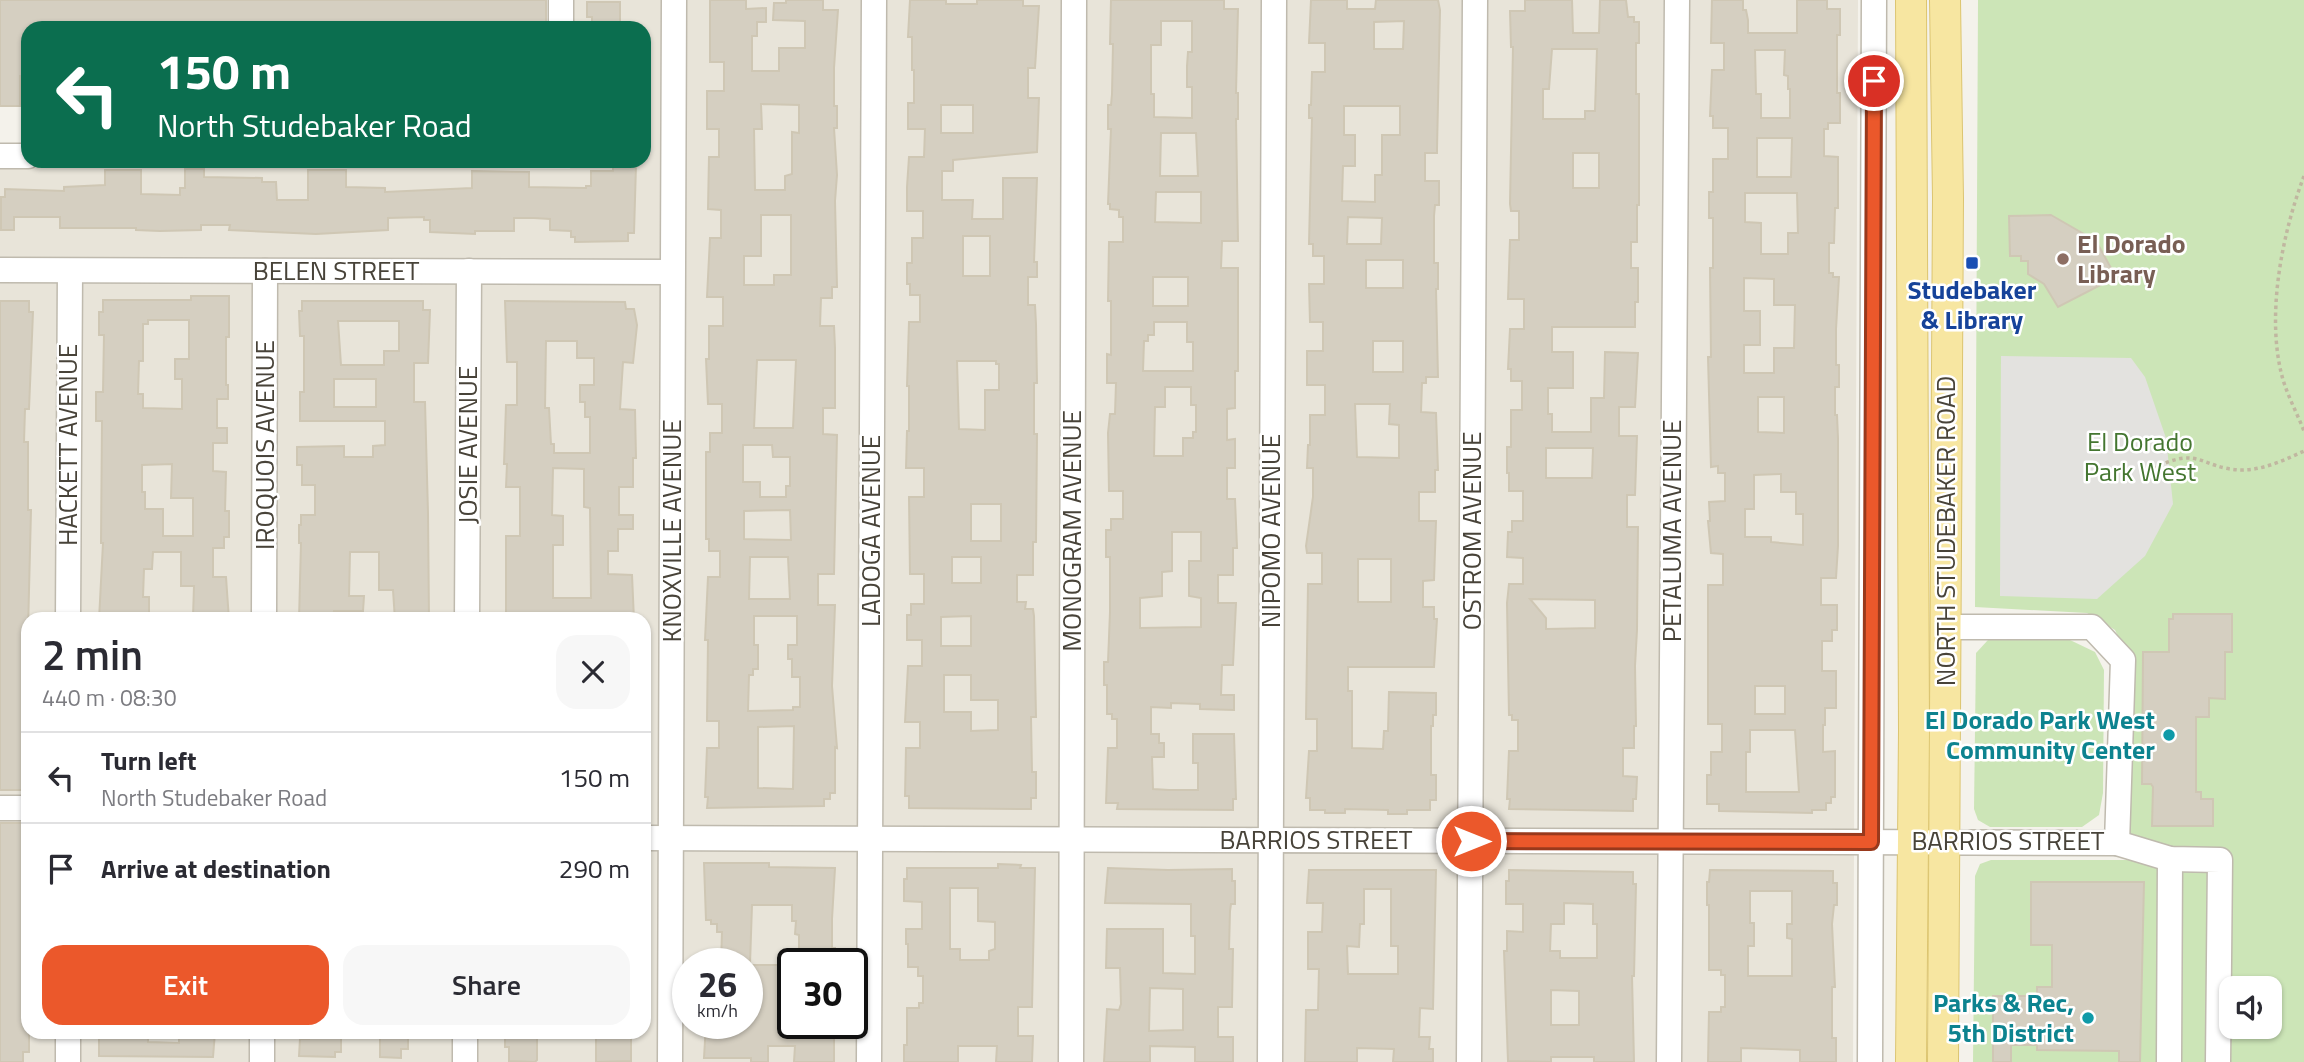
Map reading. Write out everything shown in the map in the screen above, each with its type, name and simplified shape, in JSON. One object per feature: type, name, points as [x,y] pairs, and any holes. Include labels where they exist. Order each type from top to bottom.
[{"type":"main road","name":"NORTH STUDEBAKER ROAD","points":[[1911,0],[1911,1062]]},
{"type":"main road","name":"NORTH STUDEBAKER ROAD","points":[[1942,1062],[1947,346],[1945,0]]},
{"type":"main road","points":[[1913,345],[1947,346]]},
{"type":"street","points":[[561,0],[561,21]]},
{"type":"street","name":"KNOXVILLE AVENUE","points":[[670,1062],[674,0]]},
{"type":"street","name":"LADOGA AVENUE","points":[[869,1062],[874,0]]},
{"type":"street","name":"MONOGRAM AVENUE","points":[[1071,1062],[1074,0]]},
{"type":"street","name":"NIPOMO AVENUE","points":[[1270,1062],[1274,0]]},
{"type":"street","name":"OSTROM AVENUE","points":[[1469,1062],[1475,0]]},
{"type":"street","name":"PETALUMA AVENUE","points":[[1669,1062],[1677,0]]},
{"type":"street","points":[[1870,1062],[1874,0]]},
{"type":"street","points":[[0,156],[21,156]]},
{"type":"street","name":"BELEN STREET","points":[[0,270],[672,272]]},
{"type":"street","name":"HACKETT AVENUE","points":[[68,612],[70,271]]},
{"type":"street","name":"IROQUOIS AVENUE","points":[[264,612],[265,271]]},
{"type":"street","name":"JOSIE AVENUE","points":[[467,612],[469,271]]},
{"type":"street","name":"BARRIOS STREET","points":[[651,838],[2117,843],[2123,660],[2092,627],[1945,627]]},
{"type":"street","points":[[0,808],[21,808]]},
{"type":"street","points":[[2117,843],[2170,859],[2220,860],[2218,1062]]},
{"type":"street","points":[[2169,1062],[2170,859]]},
{"type":"street","points":[[68,1039],[68,1062]]},
{"type":"street","points":[[262,1039],[262,1062]]},
{"type":"street","points":[[465,1039],[465,1062]]},
{"type":"path","points":[[2304,176],[2280,268],[2276,323],[2282,376],[2304,431]]},
{"type":"path","points":[[2153,469],[2172,459],[2194,457],[2228,468],[2255,469],[2304,451]]},
{"type":"shaded area","points":[[570,0],[1858,0],[1853,1062],[0,1062],[0,164],[21,164],[21,168],[651,168],[651,21],[570,21]]},
{"type":"shaded area","points":[[2001,356],[2131,358],[2145,377],[2166,438],[2173,504],[2145,556],[2097,599],[2000,596]]},
{"type":"green space","name":"El Dorado Park West","points":[[1978,0],[2304,0],[2304,1062],[1973,1062],[1975,876],[1980,864],[1991,860],[2129,860],[2132,665],[2115,630],[2087,613],[1975,607]]},
{"type":"green space","points":[[1988,640],[2070,640],[2095,652],[2104,670],[2103,793],[2099,815],[2082,827],[1990,827],[1978,820],[1974,809],[1976,653]]},
{"type":"building","points":[[0,0],[546,0],[546,21],[21,21],[20,106],[0,106]]},
{"type":"building","points":[[710,0],[746,0],[746,9],[766,8],[766,22],[757,22],[757,36],[752,36],[752,71],[779,71],[779,48],[805,48],[805,21],[773,20],[774,3],[786,3],[786,0],[823,0],[823,10],[838,10],[834,68],[834,106],[837,106],[837,128],[834,128],[837,175],[837,287],[832,287],[832,298],[821,298],[820,326],[834,326],[835,408],[823,408],[823,434],[837,435],[834,574],[818,574],[818,605],[835,605],[832,686],[837,748],[835,747],[835,793],[830,793],[830,799],[824,799],[824,806],[707,808],[708,797],[705,797],[707,748],[719,748],[719,721],[707,721],[708,640],[705,640],[708,577],[720,577],[720,551],[709,551],[709,539],[706,539],[706,452],[710,452],[710,433],[722,433],[722,404],[708,404],[706,359],[709,359],[709,326],[723,326],[723,297],[707,297],[710,238],[721,238],[721,210],[708,209],[709,157],[719,157],[719,129],[707,129],[707,91],[724,91],[724,62],[710,62]],"holes":[[[761,104],[799,105],[799,133],[792,132],[792,174],[785,176],[785,190],[755,190],[754,129],[762,129]],[[761,215],[791,215],[791,275],[774,275],[774,285],[744,285],[744,256],[761,256]],[[757,360],[796,360],[793,428],[754,428]],[[743,445],[772,445],[773,457],[790,457],[790,486],[786,486],[786,497],[760,497],[760,482],[743,482]],[[790,510],[791,540],[744,539],[744,511]],[[750,557],[788,557],[790,599],[749,599]],[[754,616],[797,616],[797,645],[788,645],[788,659],[792,659],[792,677],[800,677],[800,707],[793,707],[793,710],[748,711],[749,675],[753,675],[753,669],[758,669],[758,645],[754,645]],[[794,726],[793,789],[758,788],[758,727]]]},
{"type":"building","points":[[910,0],[946,0],[946,4],[977,4],[977,0],[1023,0],[1023,6],[1039,6],[1035,68],[1028,68],[1028,98],[1039,98],[1037,152],[953,160],[953,171],[942,171],[942,200],[973,200],[972,219],[1003,219],[1003,178],[1037,178],[1034,262],[1037,262],[1037,277],[1028,277],[1028,305],[1035,305],[1036,324],[1036,542],[1033,542],[1033,575],[1017,575],[1017,602],[1026,602],[1025,609],[1033,609],[1034,616],[1036,717],[1031,717],[1032,772],[1036,772],[1036,798],[1031,798],[1031,809],[909,808],[909,796],[905,796],[906,748],[920,748],[920,722],[905,722],[908,666],[922,666],[922,640],[907,640],[907,615],[911,615],[911,604],[924,604],[924,574],[910,574],[909,497],[924,497],[924,468],[906,468],[909,431],[909,322],[920,322],[920,295],[910,295],[907,263],[912,263],[912,238],[923,238],[923,211],[907,211],[907,187],[909,157],[924,157],[925,129],[908,129],[908,103],[914,103],[914,70],[912,37],[908,37]],"holes":[[[941,105],[973,105],[973,133],[941,133]],[[963,236],[990,236],[990,276],[963,276]],[[957,361],[996,361],[996,364],[999,364],[999,390],[985,390],[985,430],[959,429]],[[971,504],[1001,504],[1001,541],[971,541]],[[952,557],[981,557],[981,583],[952,583]],[[971,616],[971,646],[941,646],[941,617]],[[944,675],[971,675],[971,700],[998,700],[998,730],[971,731],[971,712],[944,712]]]},
{"type":"building","points":[[1111,0],[1224,0],[1224,9],[1238,9],[1238,241],[1222,241],[1221,268],[1238,268],[1238,371],[1235,371],[1235,408],[1227,409],[1227,440],[1235,439],[1235,468],[1227,468],[1227,499],[1235,499],[1237,548],[1233,548],[1233,575],[1218,575],[1218,603],[1236,603],[1233,665],[1222,665],[1221,695],[1234,695],[1234,710],[1200,709],[1200,704],[1171,703],[1171,708],[1151,707],[1151,734],[1159,734],[1159,743],[1164,743],[1164,757],[1152,757],[1153,789],[1198,790],[1198,763],[1193,763],[1193,734],[1234,734],[1236,799],[1233,799],[1233,810],[1117,809],[1118,803],[1106,803],[1108,748],[1117,748],[1117,719],[1112,719],[1112,714],[1107,714],[1107,685],[1104,685],[1104,662],[1108,662],[1110,612],[1110,557],[1106,557],[1106,530],[1111,530],[1111,519],[1123,519],[1123,491],[1109,491],[1108,433],[1110,414],[1115,414],[1116,383],[1107,383],[1107,354],[1111,355],[1109,242],[1123,242],[1123,217],[1119,217],[1119,210],[1110,209],[1108,204],[1111,129],[1108,129],[1108,105],[1111,105],[1112,94],[1113,44],[1110,44]],"holes":[[[1161,21],[1192,21],[1192,52],[1188,52],[1187,66],[1187,87],[1192,87],[1192,118],[1154,117],[1151,45],[1161,45]],[[1161,133],[1196,133],[1198,176],[1160,176]],[[1156,192],[1201,192],[1201,223],[1155,222]],[[1153,277],[1188,277],[1188,306],[1153,306]],[[1154,322],[1187,322],[1187,342],[1193,342],[1193,371],[1143,371],[1144,341],[1148,341],[1148,335],[1154,335]],[[1165,387],[1191,387],[1191,405],[1196,405],[1196,432],[1193,432],[1193,438],[1183,438],[1183,456],[1154,456],[1155,407],[1165,407]],[[1172,532],[1201,532],[1201,561],[1189,561],[1189,596],[1201,598],[1201,627],[1140,628],[1140,598],[1162,596],[1162,572],[1172,571]]]},
{"type":"building","points":[[1311,0],[1347,0],[1347,9],[1375,9],[1376,0],[1438,0],[1437,153],[1425,153],[1425,181],[1439,181],[1439,205],[1435,205],[1434,216],[1434,263],[1438,263],[1438,377],[1426,377],[1426,383],[1422,383],[1421,412],[1436,413],[1438,470],[1435,470],[1435,492],[1419,492],[1419,521],[1436,521],[1434,580],[1423,581],[1423,607],[1434,607],[1434,619],[1437,619],[1434,667],[1348,667],[1348,691],[1352,691],[1352,748],[1383,749],[1384,731],[1388,731],[1389,692],[1436,693],[1436,715],[1433,715],[1431,726],[1431,775],[1436,775],[1436,800],[1430,800],[1430,810],[1407,810],[1407,814],[1388,814],[1388,810],[1345,809],[1345,813],[1325,813],[1325,810],[1310,810],[1310,798],[1306,798],[1309,751],[1317,751],[1317,719],[1306,719],[1308,584],[1322,584],[1322,553],[1307,553],[1306,546],[1313,497],[1313,468],[1307,468],[1308,445],[1310,415],[1325,415],[1325,385],[1307,385],[1307,351],[1323,351],[1323,322],[1310,322],[1309,284],[1324,284],[1324,256],[1313,256],[1313,244],[1309,244],[1312,118],[1309,118],[1309,105],[1312,72],[1325,72],[1325,43],[1309,43]],"holes":[[[1404,21],[1403,49],[1374,49],[1374,22]],[[1344,106],[1400,106],[1400,135],[1382,135],[1382,175],[1375,175],[1375,202],[1342,201],[1343,166],[1355,166],[1355,135],[1344,135]],[[1348,217],[1382,218],[1381,244],[1347,244]],[[1366,260],[1403,260],[1403,288],[1366,288]],[[1373,341],[1403,341],[1403,372],[1373,372]],[[1355,404],[1390,404],[1389,424],[1399,425],[1399,458],[1357,457]],[[1358,559],[1391,559],[1391,602],[1358,602]]]},
{"type":"building","points":[[1525,0],[1572,0],[1573,33],[1599,33],[1600,0],[1626,0],[1628,17],[1634,17],[1634,22],[1639,22],[1639,43],[1636,43],[1636,94],[1639,94],[1639,205],[1637,242],[1631,242],[1631,268],[1638,268],[1635,327],[1552,327],[1552,352],[1573,352],[1573,388],[1548,388],[1548,414],[1552,414],[1552,432],[1591,432],[1591,398],[1604,398],[1605,352],[1638,353],[1635,407],[1619,407],[1619,436],[1637,436],[1635,495],[1627,495],[1627,527],[1638,527],[1636,726],[1634,748],[1623,748],[1623,776],[1637,777],[1633,811],[1509,809],[1510,799],[1507,799],[1509,751],[1518,751],[1518,720],[1512,720],[1512,715],[1509,715],[1507,603],[1509,584],[1523,584],[1523,558],[1507,557],[1508,532],[1512,532],[1512,521],[1523,521],[1523,491],[1509,491],[1507,473],[1507,447],[1511,447],[1511,410],[1522,410],[1522,381],[1511,381],[1511,369],[1508,369],[1510,329],[1524,329],[1524,299],[1508,299],[1510,240],[1519,240],[1519,211],[1511,211],[1510,204],[1513,47],[1510,11],[1525,11]],"holes":[[[1552,49],[1597,49],[1595,111],[1585,111],[1585,119],[1543,119],[1543,89],[1549,89]],[[1573,153],[1599,153],[1599,188],[1573,188]],[[1546,448],[1593,448],[1592,478],[1546,478]],[[1530,599],[1595,600],[1595,628],[1546,629],[1546,618]]]},
{"type":"building","points":[[1712,0],[1743,0],[1748,33],[1797,33],[1797,0],[1827,0],[1827,9],[1840,9],[1837,93],[1840,93],[1840,123],[1828,123],[1828,129],[1824,129],[1824,156],[1838,157],[1838,208],[1835,208],[1834,243],[1829,243],[1829,273],[1833,273],[1833,277],[1839,277],[1836,365],[1839,365],[1839,387],[1835,387],[1838,546],[1836,578],[1821,578],[1821,605],[1837,605],[1837,630],[1832,630],[1832,641],[1822,641],[1822,671],[1836,671],[1836,708],[1825,708],[1823,725],[1823,752],[1835,751],[1835,797],[1831,797],[1831,803],[1826,803],[1826,810],[1812,810],[1812,813],[1719,811],[1719,804],[1707,804],[1707,775],[1711,775],[1711,752],[1722,752],[1722,724],[1708,724],[1708,585],[1723,585],[1723,554],[1711,553],[1709,502],[1725,501],[1725,473],[1718,473],[1718,466],[1711,467],[1708,357],[1711,357],[1710,268],[1713,268],[1713,218],[1709,218],[1709,192],[1713,192],[1713,159],[1728,159],[1728,128],[1713,128],[1713,116],[1710,116],[1712,70],[1724,70],[1724,43],[1711,43]],"holes":[[[1755,50],[1785,50],[1784,75],[1788,76],[1790,89],[1790,118],[1761,118],[1761,94],[1756,94]],[[1757,138],[1792,138],[1791,177],[1757,177]],[[1745,193],[1797,193],[1798,233],[1788,233],[1788,254],[1761,254],[1761,223],[1745,222]],[[1744,278],[1774,279],[1774,305],[1795,305],[1794,348],[1774,348],[1774,373],[1744,373],[1744,345],[1760,345],[1760,311],[1744,311]],[[1758,397],[1784,397],[1784,433],[1758,432]],[[1781,474],[1781,492],[1796,492],[1796,514],[1803,514],[1803,545],[1771,542],[1771,537],[1745,537],[1745,509],[1754,509],[1754,475]],[[1755,686],[1785,686],[1785,714],[1755,714]],[[1750,730],[1795,730],[1799,792],[1746,792],[1746,752],[1750,752]]]},
{"type":"building","points":[[587,2],[620,2],[620,21],[592,21],[592,17],[587,17]]},
{"type":"building","points":[[613,168],[636,168],[634,233],[628,233],[628,241],[575,242],[571,231],[550,230],[550,219],[534,218],[514,218],[514,231],[475,231],[475,234],[430,232],[430,220],[424,220],[424,217],[388,218],[388,230],[316,234],[229,230],[230,225],[201,225],[201,230],[160,231],[136,228],[60,228],[60,217],[14,217],[14,230],[1,230],[1,197],[5,197],[5,189],[64,191],[64,187],[105,185],[105,170],[141,170],[141,194],[180,195],[180,188],[185,188],[185,169],[204,169],[204,177],[262,178],[262,182],[276,182],[277,200],[308,200],[308,170],[346,170],[346,187],[385,188],[385,192],[472,188],[472,171],[529,172],[529,187],[586,188],[591,186],[591,171],[613,171]]},
{"type":"building","name":"El Dorado Library","points":[[2051,215],[2096,241],[2116,277],[2058,307],[2044,284],[2028,274],[2028,261],[2021,261],[2021,256],[2010,256],[2009,216]]},
{"type":"building","points":[[191,296],[229,296],[229,337],[226,337],[228,399],[217,399],[217,428],[227,428],[227,443],[213,443],[213,471],[226,472],[225,511],[229,511],[229,537],[224,537],[224,548],[213,548],[213,577],[226,577],[228,612],[193,612],[194,586],[181,586],[181,552],[153,552],[152,569],[144,569],[143,597],[149,597],[149,612],[99,612],[103,543],[102,421],[96,421],[96,392],[103,392],[104,335],[99,335],[99,312],[103,312],[103,300],[191,300]],"holes":[[[148,320],[189,320],[189,359],[175,359],[175,379],[182,379],[182,409],[143,408],[143,394],[138,394],[139,361],[143,361],[143,324],[148,324]],[[172,464],[171,498],[193,498],[193,536],[163,536],[163,509],[145,509],[142,465]]]},
{"type":"building","points":[[0,301],[29,301],[29,312],[33,312],[29,409],[25,409],[24,442],[28,442],[28,510],[31,510],[28,612],[21,612],[21,790],[0,790]]},
{"type":"building","points":[[302,301],[423,301],[423,310],[430,310],[428,363],[414,363],[414,402],[425,402],[429,612],[394,612],[393,590],[379,590],[379,552],[350,552],[349,596],[364,596],[363,611],[299,612],[299,525],[301,515],[315,515],[315,485],[302,485],[302,465],[297,465],[297,447],[344,446],[344,457],[373,457],[373,446],[385,445],[385,421],[300,421],[300,392],[304,392],[304,336],[300,336],[299,311],[302,311]],"holes":[[[338,321],[399,321],[399,351],[384,351],[384,365],[341,365]],[[334,379],[376,379],[376,407],[334,407]]]},
{"type":"building","points":[[505,301],[625,302],[626,309],[634,309],[637,325],[633,363],[623,362],[620,409],[635,410],[636,458],[633,458],[633,487],[619,487],[619,515],[633,515],[633,529],[618,529],[618,551],[608,551],[608,574],[632,575],[634,612],[506,612],[506,536],[520,536],[520,487],[506,487],[507,464],[504,464],[506,405],[517,405],[517,362],[507,362]],"holes":[[[546,341],[577,341],[577,358],[594,358],[594,385],[580,385],[580,402],[585,402],[585,417],[590,417],[590,453],[554,453],[549,408],[545,408]],[[553,468],[584,469],[584,507],[590,508],[591,598],[553,598],[553,545],[563,545],[563,516],[552,515]]]},
{"type":"building","name":"El Dorado Park West Community Center","points":[[2173,614],[2232,614],[2232,652],[2225,652],[2225,699],[2209,698],[2209,717],[2196,717],[2196,792],[2201,792],[2201,799],[2213,799],[2213,826],[2152,826],[2153,787],[2151,784],[2142,784],[2143,652],[2169,652],[2169,619],[2173,619]]},
{"type":"building","points":[[0,823],[21,823],[21,1039],[29,1039],[29,1052],[23,1052],[23,1062],[0,1062]]},
{"type":"building","points":[[704,863],[769,863],[769,867],[835,868],[832,948],[799,948],[799,935],[795,934],[796,921],[792,921],[792,905],[752,905],[751,948],[722,948],[722,932],[717,932],[717,924],[706,920]]},
{"type":"building","points":[[998,864],[1035,868],[1032,1007],[1018,1007],[1018,1036],[1033,1036],[1032,1062],[996,1062],[997,1046],[958,1046],[958,1062],[904,1062],[907,1008],[919,1008],[919,1003],[923,1003],[923,976],[918,976],[918,967],[908,967],[906,944],[906,929],[922,929],[922,902],[904,901],[907,868],[998,868]],"holes":[[[950,888],[978,888],[978,921],[995,922],[995,949],[989,951],[989,960],[960,960],[960,949],[950,949]]]},
{"type":"building","points":[[1108,868],[1232,869],[1235,904],[1231,904],[1230,911],[1229,949],[1233,949],[1232,1007],[1218,1007],[1218,1037],[1233,1037],[1233,1062],[1195,1062],[1195,1047],[1150,1046],[1150,1062],[1104,1062],[1107,1009],[1119,1010],[1121,1004],[1120,968],[1106,968],[1107,929],[1163,929],[1163,973],[1195,974],[1195,936],[1191,936],[1191,904],[1105,903]],"holes":[[[1150,988],[1183,989],[1183,1030],[1149,1031]]]},
{"type":"building","points":[[1309,870],[1436,870],[1433,1009],[1420,1008],[1419,1037],[1430,1037],[1429,1049],[1433,1049],[1433,1062],[1393,1062],[1394,1049],[1357,1048],[1357,1062],[1305,1062],[1306,1010],[1318,1010],[1319,969],[1308,969],[1308,932],[1322,932],[1323,903],[1307,903]],"holes":[[[1364,889],[1391,889],[1391,946],[1398,946],[1398,974],[1348,974],[1347,946],[1359,947],[1360,924],[1364,924]]]},
{"type":"building","points":[[1509,870],[1633,872],[1633,884],[1636,884],[1632,976],[1634,1062],[1594,1062],[1594,1057],[1551,1057],[1551,1062],[1508,1061],[1504,951],[1507,951],[1507,931],[1523,932],[1523,904],[1506,904],[1506,881],[1509,881]],"holes":[[[1564,903],[1593,904],[1593,924],[1597,924],[1597,958],[1560,958],[1560,951],[1550,951],[1551,924],[1564,924]],[[1551,990],[1579,991],[1579,1025],[1551,1025]]]},
{"type":"building","points":[[1710,870],[1833,871],[1833,883],[1837,883],[1837,905],[1834,905],[1832,924],[1835,987],[1832,987],[1832,1038],[1836,1038],[1836,1062],[1800,1062],[1800,1050],[1741,1048],[1741,1062],[1708,1062],[1709,1012],[1721,1012],[1721,1007],[1725,1007],[1725,975],[1721,975],[1721,970],[1709,970]],"holes":[[[1750,891],[1792,891],[1792,924],[1787,924],[1787,938],[1792,939],[1792,976],[1748,976],[1748,946],[1754,946],[1754,923],[1750,923]]]},
{"type":"building","points":[[2031,882],[2144,882],[2140,1062],[2119,1062],[2119,1051],[2037,1050],[2037,1045],[2011,1045],[2011,1062],[1993,1062],[1993,996],[2034,996],[2037,995],[2037,987],[2052,987],[2052,945],[2031,945]]},
{"type":"building","points":[[763,965],[777,965],[777,1039],[834,1039],[834,1062],[794,1062],[795,1046],[768,1046],[768,1062],[751,1062],[751,1058],[704,1058],[705,1039],[763,1039]]},
{"type":"building","points":[[99,1039],[148,1039],[148,1042],[179,1043],[179,1039],[214,1039],[213,1057],[99,1056]]},
{"type":"building","points":[[300,1039],[341,1039],[341,1052],[335,1052],[335,1057],[299,1056]]},
{"type":"building","points":[[380,1039],[408,1039],[408,1049],[401,1049],[401,1058],[380,1057]]},
{"type":"building","points":[[505,1039],[537,1039],[537,1060],[509,1061],[509,1047],[505,1047]]},
{"type":"building","points":[[596,1039],[631,1039],[631,1061],[596,1062]]},
{"type":"place","name":"El Dorado Library","points":[[2063,259]]},
{"type":"place","name":"Studebaker & Library","points":[[1972,263]]},
{"type":"place","name":"El Dorado Park West Community Center","points":[[2169,735]]},
{"type":"place","name":"Parks & Rec, 5th District","points":[[2088,1018]]},
{"type":"route","points":[[1471,841],[1871,842],[1874,81]]}]
